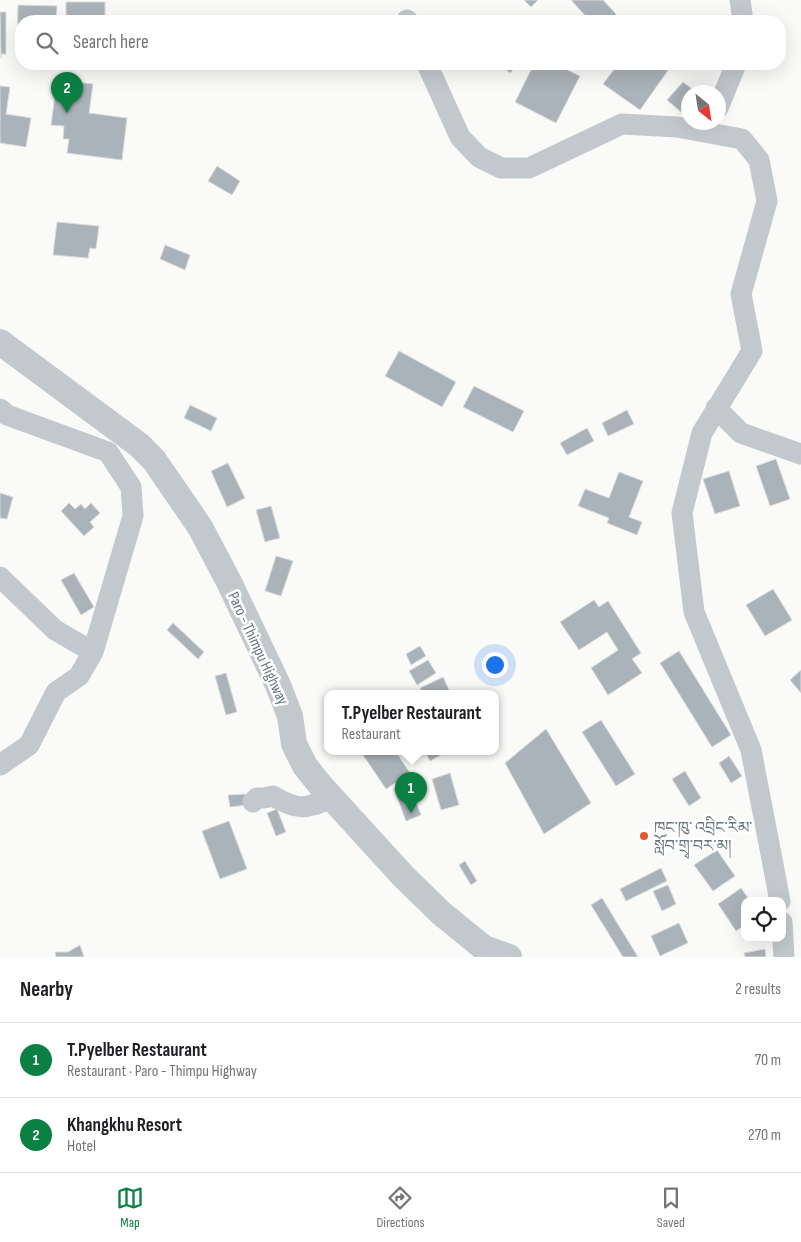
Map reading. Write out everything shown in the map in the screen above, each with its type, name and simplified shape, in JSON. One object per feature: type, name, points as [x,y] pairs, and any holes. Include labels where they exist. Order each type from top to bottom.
[{"type":"street","points":[[740,0],[742,15]]},
{"type":"street","points":[[430,70],[460,137],[478,157],[501,168],[528,168],[622,124],[681,127]]},
{"type":"street","points":[[726,88],[734,70]]},
{"type":"street","points":[[717,130],[742,139],[759,160],[767,201],[740,294],[752,351],[702,433],[682,513],[694,612],[751,750],[779,897]]},
{"type":"street","name":"Paro - Thimpu Highway","points":[[0,342],[138,445],[154,460],[200,527],[268,663],[290,716],[294,744],[305,766],[332,798],[476,953],[509,957]]},
{"type":"street","points":[[716,408],[741,432],[801,454]]},
{"type":"street","points":[[0,409],[7,415],[108,452],[131,487],[133,516],[93,652],[80,676],[56,692],[29,745],[0,765]]},
{"type":"street","points":[[0,577],[55,630],[93,652]]},
{"type":"street","points":[[253,802],[257,798],[273,796],[293,806],[310,807],[332,798]]},
{"type":"street","points":[[783,942],[784,957]]},
{"type":"building","points":[[524,0],[538,0],[531,7]]},
{"type":"building","points":[[571,0],[603,0],[616,14],[615,15],[585,15]]},
{"type":"building","points":[[66,2],[105,2],[105,15],[66,15]]},
{"type":"building","points":[[18,5],[57,6],[56,15],[18,15]]},
{"type":"building","points":[[0,12],[6,12],[6,54],[1,54],[1,58]]},
{"type":"building","points":[[531,70],[568,70],[580,76],[556,123],[515,102]]},
{"type":"building","points":[[614,70],[668,70],[640,110],[603,84]]},
{"type":"building","points":[[57,80],[93,84],[89,113],[127,118],[122,160],[67,153],[69,139],[63,139],[64,126],[51,125]]},
{"type":"building","points":[[683,82],[687,85],[681,85],[681,112],[667,100]]},
{"type":"building","points":[[0,86],[10,87],[6,114],[31,118],[26,147],[0,143]]},
{"type":"building","points":[[217,166],[240,181],[232,195],[208,181]]},
{"type":"building","points":[[57,222],[99,226],[96,249],[90,248],[88,258],[53,255]]},
{"type":"building","points":[[165,245],[190,255],[185,270],[160,259]]},
{"type":"building","points":[[399,351],[456,382],[442,407],[385,376]]},
{"type":"building","points":[[474,386],[524,411],[513,432],[463,407]]},
{"type":"building","points":[[190,405],[217,418],[211,431],[184,418]]},
{"type":"building","points":[[627,410],[634,424],[608,436],[602,423]]},
{"type":"building","points":[[587,428],[594,441],[567,455],[560,443]]},
{"type":"building","points":[[776,459],[790,499],[770,506],[756,466]]},
{"type":"building","points":[[228,463],[245,498],[227,507],[211,471]]},
{"type":"building","points":[[729,471],[740,506],[715,514],[703,479]]},
{"type":"building","points":[[619,472],[643,481],[629,517],[642,522],[637,535],[607,523],[609,518],[578,506],[585,489],[609,498]]},
{"type":"building","points":[[0,493],[13,497],[7,519],[0,518]]},
{"type":"building","points":[[69,503],[75,509],[81,504],[85,509],[91,503],[100,513],[90,522],[94,527],[84,536],[61,511]]},
{"type":"building","points":[[271,506],[280,538],[265,542],[256,510]]},
{"type":"building","points":[[276,556],[293,561],[281,596],[265,591]]},
{"type":"building","points":[[74,573],[94,607],[81,615],[61,580]]},
{"type":"building","points":[[773,589],[792,620],[765,636],[746,605]]},
{"type":"building","points":[[594,600],[599,607],[608,601],[641,653],[632,659],[642,673],[608,695],[591,668],[618,650],[607,632],[579,650],[560,622]]},
{"type":"building","points":[[173,623],[204,652],[198,659],[167,630]]},
{"type":"building","points":[[420,646],[426,656],[411,665],[406,654]]},
{"type":"building","points":[[679,651],[731,735],[712,747],[660,663]]},
{"type":"building","points":[[428,660],[436,673],[417,685],[409,671]]},
{"type":"building","points":[[801,670],[801,693],[790,680]]},
{"type":"building","points":[[226,673],[237,712],[226,715],[215,676]]},
{"type":"building","points":[[443,677],[449,690],[421,690],[420,688]]},
{"type":"building","points":[[601,720],[635,774],[616,786],[582,732]]},
{"type":"building","points":[[546,729],[591,803],[544,834],[505,763]]},
{"type":"building","points":[[363,755],[398,755],[410,773],[386,789]]},
{"type":"building","points":[[427,755],[441,755],[430,761]]},
{"type":"building","points":[[729,756],[742,776],[731,783],[719,763]]},
{"type":"building","points":[[685,771],[701,798],[689,806],[672,779]]},
{"type":"building","points":[[450,773],[459,805],[441,810],[432,779]]},
{"type":"building","points":[[409,784],[421,815],[406,821],[394,789]]},
{"type":"building","points":[[245,794],[246,805],[230,807],[228,795]]},
{"type":"building","points":[[277,809],[286,832],[276,836],[267,813]]},
{"type":"building","points":[[229,821],[247,869],[220,879],[202,831]]},
{"type":"building","points":[[717,850],[735,876],[713,891],[694,865]]},
{"type":"building","points":[[465,861],[477,881],[471,885],[459,865]]},
{"type":"building","points":[[661,868],[667,881],[626,901],[620,889]]},
{"type":"building","points":[[668,885],[676,904],[662,911],[653,891]]},
{"type":"building","points":[[741,888],[747,897],[741,897],[741,928],[736,931],[718,904]]},
{"type":"building","points":[[602,898],[638,957],[623,957],[591,905]]},
{"type":"building","points":[[679,923],[688,943],[660,956],[651,936]]},
{"type":"building","points":[[80,945],[84,957],[56,957],[55,952],[68,952]]},
{"type":"building","points":[[765,949],[766,957],[745,957],[744,953]]},
{"type":"place","name":"Khangkhu Resort","points":[[67,113]]},
{"type":"place","name":"T.Pyelber Restaurant","points":[[411,813]]},
{"type":"place","name":"ཁང་ཁུ་ འབྲིང་རིམ་ སློབ་གྲྭ་བར་མ།","points":[[644,836]]}]
